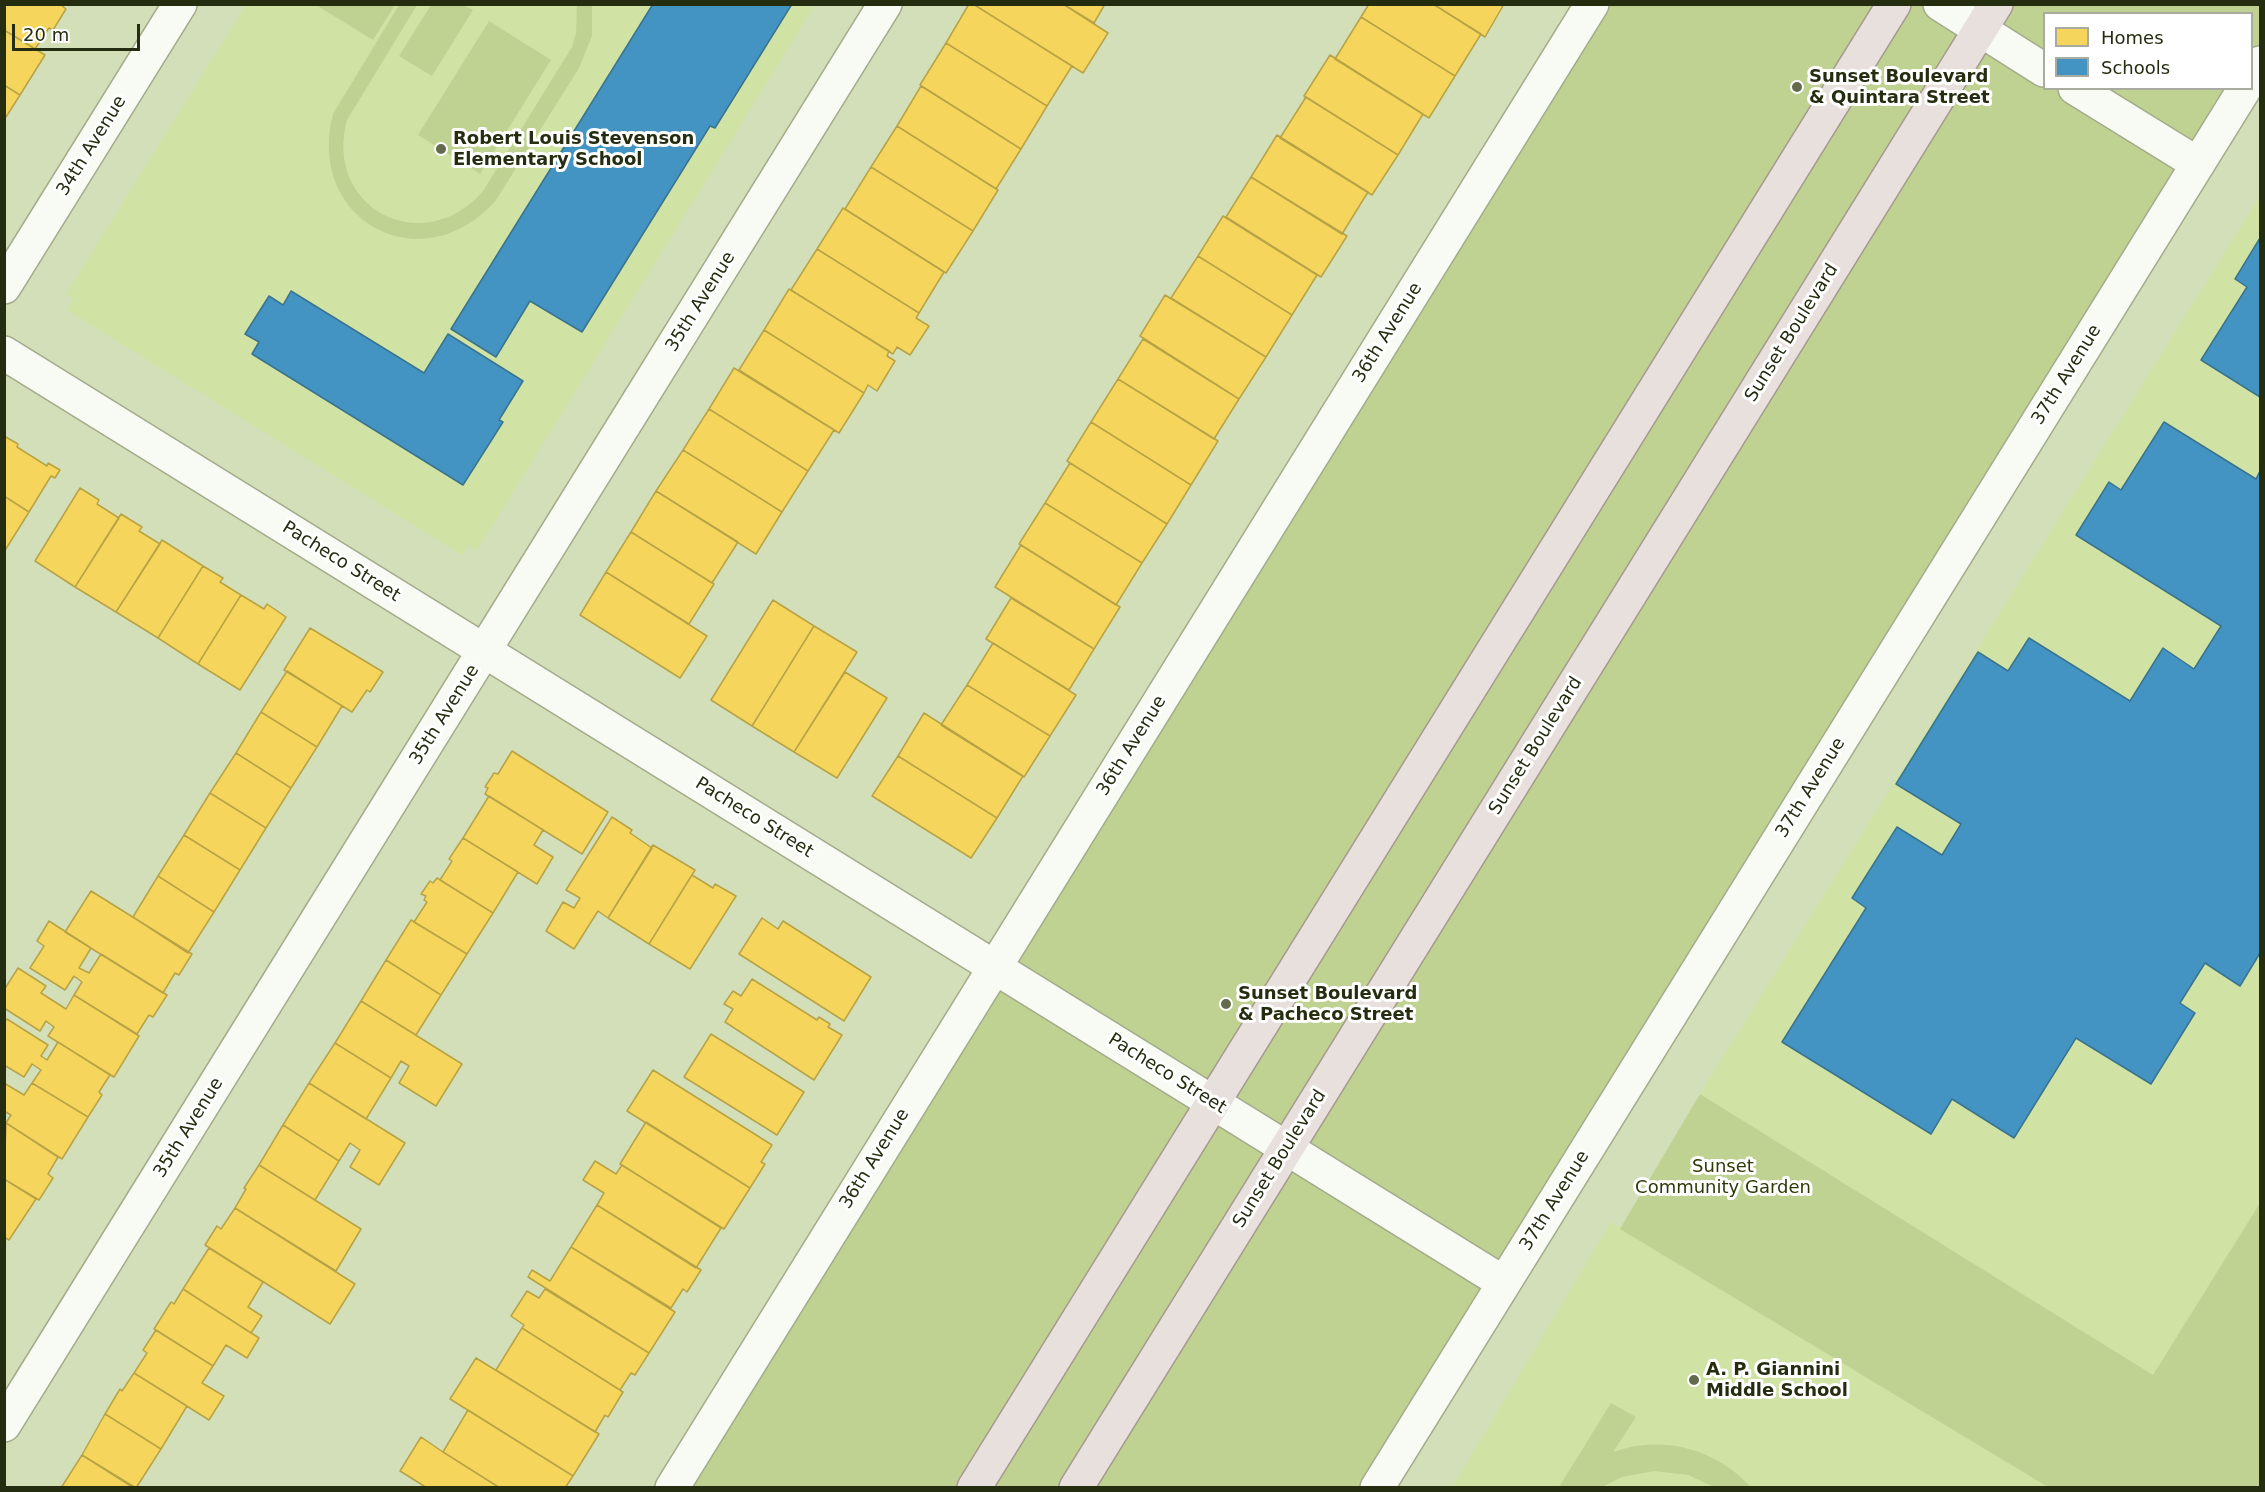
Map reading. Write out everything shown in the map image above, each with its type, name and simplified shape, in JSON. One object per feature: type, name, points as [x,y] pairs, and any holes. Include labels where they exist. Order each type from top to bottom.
[{"type":"main road","points":[[974,1488],[1894,4]]},
{"type":"main road","name":"Sunset Boulevard","points":[[1076,1488],[1988,17]]},
{"type":"street","name":"34th Avenue","points":[[4,287],[180,4]]},
{"type":"street","name":"35th Avenue","points":[[4,1425],[885,4]]},
{"type":"street","name":"36th Avenue","points":[[672,1488],[1592,4]]},
{"type":"street","points":[[1940,4],[1988,17],[2043,69]]},
{"type":"street","points":[[2078,90],[2198,164]]},
{"type":"street","name":"37th Avenue","points":[[1377,1488],[2244,90]]},
{"type":"street","name":"Pacheco Street","points":[[4,353],[1504,1283]]},
{"type":"shaded area","name":"Robert Louis Stevenson Elementary School","points":[[246,5],[815,5],[477,550],[468,545],[462,555],[67,310],[74,299],[66,294]]},
{"type":"shaded area","points":[[2260,196],[2260,1203],[2154,1376],[1700,1094]]},
{"type":"shaded area","name":"A. P. Giannini Middle School","points":[[1611,1222],[2048,1487],[1452,1488]]},
{"type":"green space","points":[[316,5],[395,5],[373,40]]},
{"type":"green space","points":[[399,5],[417,5],[347,120],[344,151],[350,178],[364,200],[384,215],[408,222],[433,222],[459,211],[483,191],[572,47],[576,33],[577,5],[592,5],[592,36],[579,68],[496,200],[467,225],[436,237],[405,238],[377,229],[353,210],[336,184],[329,152],[333,114]]},
{"type":"green space","points":[[431,5],[463,5],[473,10],[432,76],[399,56]]},
{"type":"green space","points":[[1592,5],[2260,5],[2260,64],[2253,76],[2253,12],[2043,12],[2043,90],[2244,90],[1377,1487],[672,1488]]},
{"type":"green space","points":[[489,21],[551,60],[480,174],[418,135]]},
{"type":"green space","name":"Sunset Community Garden","points":[[1700,1094],[2153,1375],[2260,1203],[2260,1487],[2048,1487],[1620,1229]]},
{"type":"green space","points":[[1611,1403],[1636,1417],[1613,1452],[1651,1445],[1688,1448],[1722,1463],[1751,1487],[1714,1487],[1688,1475],[1654,1471],[1622,1477],[1602,1487],[1559,1487]]},
{"type":"building: Homes","points":[[4,4],[60,4],[66,9],[53,30],[49,28],[35,49],[4,30]]},
{"type":"building: Homes","points":[[969,4],[973,4],[1072,66],[1047,106],[946,43]]},
{"type":"building: Homes","points":[[973,4],[1063,4],[1108,33],[1083,73]]},
{"type":"building: Homes","points":[[1063,4],[1105,4],[1094,23]]},
{"type":"building: Homes","points":[[1369,4],[1433,4],[1481,34],[1455,76],[1361,17]]},
{"type":"building: Homes","points":[[1433,4],[1504,4],[1485,37]]},
{"type":"building: Homes","points":[[1361,17],[1455,76],[1429,118],[1335,59]]},
{"type":"building: Homes","points":[[4,30],[45,55],[20,95],[4,85]]},
{"type":"building: Homes","points":[[946,43],[1047,106],[1021,149],[920,85]]},
{"type":"building: Homes","points":[[1330,55],[1423,114],[1398,155],[1304,96]]},
{"type":"building: Homes","points":[[4,85],[20,95],[6,117],[4,116]]},
{"type":"building: Homes","points":[[921,86],[1021,149],[996,189],[897,126]]},
{"type":"building: Homes","points":[[1306,97],[1398,155],[1372,195],[1280,138]]},
{"type":"building: Homes","points":[[897,126],[998,190],[973,231],[871,167]]},
{"type":"building: Homes","points":[[1277,135],[1368,192],[1342,234],[1251,177]]},
{"type":"building: Homes","points":[[871,167],[973,231],[946,273],[845,209]]},
{"type":"building: Homes","points":[[1251,177],[1347,236],[1321,277],[1226,217]]},
{"type":"building: Homes","points":[[843,208],[944,272],[919,313],[817,249]]},
{"type":"building: Homes","points":[[1223,216],[1317,275],[1292,315],[1198,256]]},
{"type":"building: Homes","points":[[817,249],[919,313],[916,318],[929,326],[910,355],[897,347],[893,354],[791,290]]},
{"type":"building: Homes","points":[[1198,256],[1292,315],[1266,357],[1171,298]]},
{"type":"building: Homes","points":[[789,289],[889,351],[887,356],[895,361],[877,391],[868,385],[864,393],[764,330]]},
{"type":"building: Homes","points":[[1165,295],[1266,357],[1239,399],[1140,336]]},
{"type":"building: Homes","points":[[764,330],[864,393],[839,433],[739,370]]},
{"type":"building: Homes","points":[[1143,339],[1239,399],[1214,439],[1118,379]]},
{"type":"building: Homes","points":[[734,368],[834,430],[808,471],[709,409]]},
{"type":"building: Homes","points":[[1118,379],[1218,441],[1191,485],[1091,422]]},
{"type":"building: Homes","points":[[709,409],[808,471],[782,512],[683,450]]},
{"type":"building: Homes","points":[[1091,422],[1191,485],[1167,524],[1067,461]]},
{"type":"building: Homes","points":[[4,436],[47,466],[48,463],[60,470],[55,478],[51,476],[29,512],[4,496]]},
{"type":"building: Homes","points":[[683,450],[782,512],[756,554],[656,491]]},
{"type":"building: Homes","points":[[1070,463],[1167,524],[1142,563],[1045,503]]},
{"type":"building: Homes","points":[[80,488],[99,500],[97,504],[119,518],[75,587],[35,561]]},
{"type":"building: Homes","points":[[656,491],[738,542],[712,583],[631,532]]},
{"type":"building: Homes","points":[[4,496],[29,512],[4,552]]},
{"type":"building: Homes","points":[[1045,503],[1142,563],[1116,605],[1019,544]]},
{"type":"building: Homes","points":[[121,514],[142,527],[139,531],[160,544],[116,612],[75,587]]},
{"type":"building: Homes","points":[[631,532],[714,584],[689,624],[606,572]]},
{"type":"building: Homes","points":[[162,540],[203,566],[158,638],[116,612]]},
{"type":"building: Homes","points":[[1021,545],[1120,607],[1094,649],[995,587]]},
{"type":"building: Homes","points":[[203,566],[223,578],[220,582],[241,595],[198,664],[158,638]]},
{"type":"building: Homes","points":[[606,572],[707,636],[680,678],[580,615]]},
{"type":"building: Homes","points":[[241,595],[264,609],[267,604],[286,617],[240,690],[198,664]]},
{"type":"building: Homes","points":[[1011,598],[1094,649],[1069,690],[986,639]]},
{"type":"building: Homes","points":[[773,600],[814,626],[752,726],[711,700]]},
{"type":"building: Homes","points":[[814,626],[857,652],[794,752],[752,726]]},
{"type":"building: Homes","points":[[310,628],[383,672],[370,692],[367,690],[352,712],[284,670]]},
{"type":"building: Homes","points":[[993,643],[1076,695],[1050,736],[967,685]]},
{"type":"building: Homes","points":[[287,671],[342,706],[317,747],[261,712]]},
{"type":"building: Homes","points":[[845,672],[887,698],[837,778],[794,752]]},
{"type":"building: Homes","points":[[967,685],[1050,736],[1024,777],[941,725]]},
{"type":"building: Homes","points":[[261,712],[317,747],[291,788],[236,753]]},
{"type":"building: Homes","points":[[924,713],[1023,776],[997,818],[898,756]]},
{"type":"building: Homes","points":[[512,751],[608,812],[582,854],[485,794],[488,788],[485,787],[494,773],[498,774]]},
{"type":"building: Homes","points":[[236,753],[291,788],[266,828],[210,793]]},
{"type":"building: Homes","points":[[898,756],[997,818],[971,858],[872,796]]},
{"type":"building: Homes","points":[[210,793],[266,828],[240,870],[184,835]]},
{"type":"building: Homes","points":[[489,796],[543,830],[534,845],[553,857],[537,884],[463,838]]},
{"type":"building: Homes","points":[[612,817],[632,830],[630,833],[652,848],[608,918],[598,911],[574,949],[546,931],[563,902],[574,908],[580,898],[566,890]]},
{"type":"building: Homes","points":[[184,835],[240,870],[214,912],[158,876]]},
{"type":"building: Homes","points":[[463,838],[518,872],[493,913],[440,880],[452,861],[449,859]]},
{"type":"building: Homes","points":[[653,845],[695,870],[649,944],[608,918]]},
{"type":"building: Homes","points":[[692,875],[713,888],[715,884],[736,896],[690,969],[649,944]]},
{"type":"building: Homes","points":[[158,876],[214,912],[188,953],[133,917]]},
{"type":"building: Homes","points":[[437,878],[493,913],[467,954],[414,922],[427,902],[424,900],[426,896],[421,894],[430,881],[433,883]]},
{"type":"building: Homes","points":[[91,891],[192,954],[179,975],[175,973],[163,993],[65,932]]},
{"type":"building: Homes","points":[[762,918],[778,929],[783,921],[871,977],[844,1021],[739,954]]},
{"type":"building: Homes","points":[[411,920],[467,954],[441,995],[386,960]]},
{"type":"building: Homes","points":[[49,921],[91,948],[79,968],[89,973],[101,954],[167,995],[153,1017],[149,1015],[137,1034],[74,995],[82,982],[74,976],[65,990],[30,968],[44,946],[37,941]]},
{"type":"building: Homes","points":[[386,960],[441,995],[416,1035],[361,1001]]},
{"type":"building: Homes","points":[[18,968],[46,986],[41,993],[66,1009],[74,995],[139,1036],[114,1077],[48,1036],[54,1027],[46,1021],[40,1031],[4,1008],[4,990]]},
{"type":"building: Homes","points":[[752,979],[817,1020],[819,1017],[830,1024],[828,1027],[842,1035],[814,1080],[725,1022],[733,1009],[724,1004],[733,991],[741,996]]},
{"type":"building: Homes","points":[[361,1001],[462,1064],[436,1106],[399,1083],[409,1066],[401,1061],[391,1078],[335,1043]]},
{"type":"building: Homes","points":[[7,1019],[48,1045],[41,1056],[47,1060],[58,1042],[110,1075],[99,1092],[102,1095],[88,1117],[32,1083],[41,1070],[32,1064],[24,1077],[4,1065],[4,1022]]},
{"type":"building: Homes","points":[[711,1034],[804,1092],[777,1135],[684,1077]]},
{"type":"building: Homes","points":[[335,1043],[391,1078],[366,1119],[309,1083]]},
{"type":"building: Homes","points":[[653,1070],[772,1145],[761,1162],[765,1164],[750,1188],[627,1111]]},
{"type":"building: Homes","points":[[4,1083],[24,1095],[32,1083],[88,1117],[62,1159],[6,1123],[11,1115],[4,1111]]},
{"type":"building: Homes","points":[[309,1083],[405,1143],[379,1185],[350,1167],[360,1150],[350,1143],[339,1161],[283,1125]]},
{"type":"building: Homes","points":[[646,1122],[750,1188],[724,1229],[620,1164]]},
{"type":"building: Homes","points":[[6,1123],[58,1157],[48,1174],[53,1178],[39,1200],[4,1179]]},
{"type":"building: Homes","points":[[283,1125],[339,1161],[315,1200],[259,1165]]},
{"type":"building: Homes","points":[[595,1161],[616,1174],[622,1165],[721,1228],[696,1268],[597,1205],[604,1193],[583,1180]]},
{"type":"building: Homes","points":[[259,1165],[361,1229],[336,1271],[235,1208],[246,1189],[244,1188]]},
{"type":"building: Homes","points":[[4,1179],[36,1199],[9,1240],[4,1237]]},
{"type":"building: Homes","points":[[597,1205],[701,1270],[687,1292],[683,1289],[671,1308],[571,1247]]},
{"type":"building: Homes","points":[[235,1208],[355,1284],[330,1324],[205,1245],[217,1226],[221,1229]]},
{"type":"building: Homes","points":[[571,1247],[675,1312],[649,1353],[528,1277],[532,1270],[550,1281]]},
{"type":"building: Homes","points":[[209,1248],[263,1282],[248,1307],[262,1316],[251,1333],[183,1289]]},
{"type":"building: Homes","points":[[183,1289],[259,1338],[247,1358],[226,1345],[213,1366],[154,1329],[171,1302],[174,1304]]},
{"type":"building: Homes","points":[[545,1289],[649,1353],[635,1375],[631,1373],[620,1390],[522,1328],[524,1325],[511,1316],[527,1291],[539,1298]]},
{"type":"building: Homes","points":[[522,1328],[623,1392],[608,1417],[605,1415],[595,1432],[496,1370]]},
{"type":"building: Homes","points":[[156,1330],[213,1366],[202,1383],[224,1396],[209,1420],[134,1373],[147,1353],[143,1350]]},
{"type":"building: Homes","points":[[476,1358],[599,1434],[573,1476],[450,1399]]},
{"type":"building: Homes","points":[[134,1373],[187,1406],[161,1449],[105,1414],[120,1389],[122,1391]]},
{"type":"building: Homes","points":[[468,1410],[573,1476],[565,1488],[500,1488],[443,1452]]},
{"type":"building: Homes","points":[[105,1414],[161,1449],[136,1488],[82,1455]]},
{"type":"building: Homes","points":[[421,1437],[500,1488],[422,1488],[424,1486],[400,1471]]},
{"type":"building: Homes","points":[[82,1455],[134,1488],[61,1488]]},
{"type":"building: Schools","points":[[653,4],[792,4],[715,128],[710,126],[582,332],[530,301],[496,357],[451,329]]},
{"type":"building: Schools","points":[[2260,238],[2260,397],[2201,360],[2247,287],[2235,279]]},
{"type":"building: Schools","points":[[291,291],[424,373],[448,334],[523,381],[499,420],[503,422],[463,485],[252,354],[259,342],[245,334],[269,296],[283,305]]},
{"type":"building: Schools","points":[[2164,422],[2256,479],[2260,471],[2260,953],[2240,986],[2205,963],[2180,1003],[2195,1013],[2151,1084],[2076,1038],[2014,1138],[1952,1099],[1931,1134],[1782,1042],[1866,908],[1852,898],[1897,827],[1942,855],[1961,824],[1896,784],[1978,652],[2008,671],[2029,638],[2130,701],[2163,648],[2194,669],[2221,626],[2076,535],[2109,482],[2121,490]]},
{"type":"place","name":"Sunset Boulevard & Quintara Street","points":[[1797,87]]},
{"type":"place","name":"Robert Louis Stevenson Elementary School","points":[[441,149]]},
{"type":"place","name":"Sunset Boulevard & Pacheco Street","points":[[1226,1004]]},
{"type":"place","name":"A. P. Giannini Middle School","points":[[1694,1380]]}]
